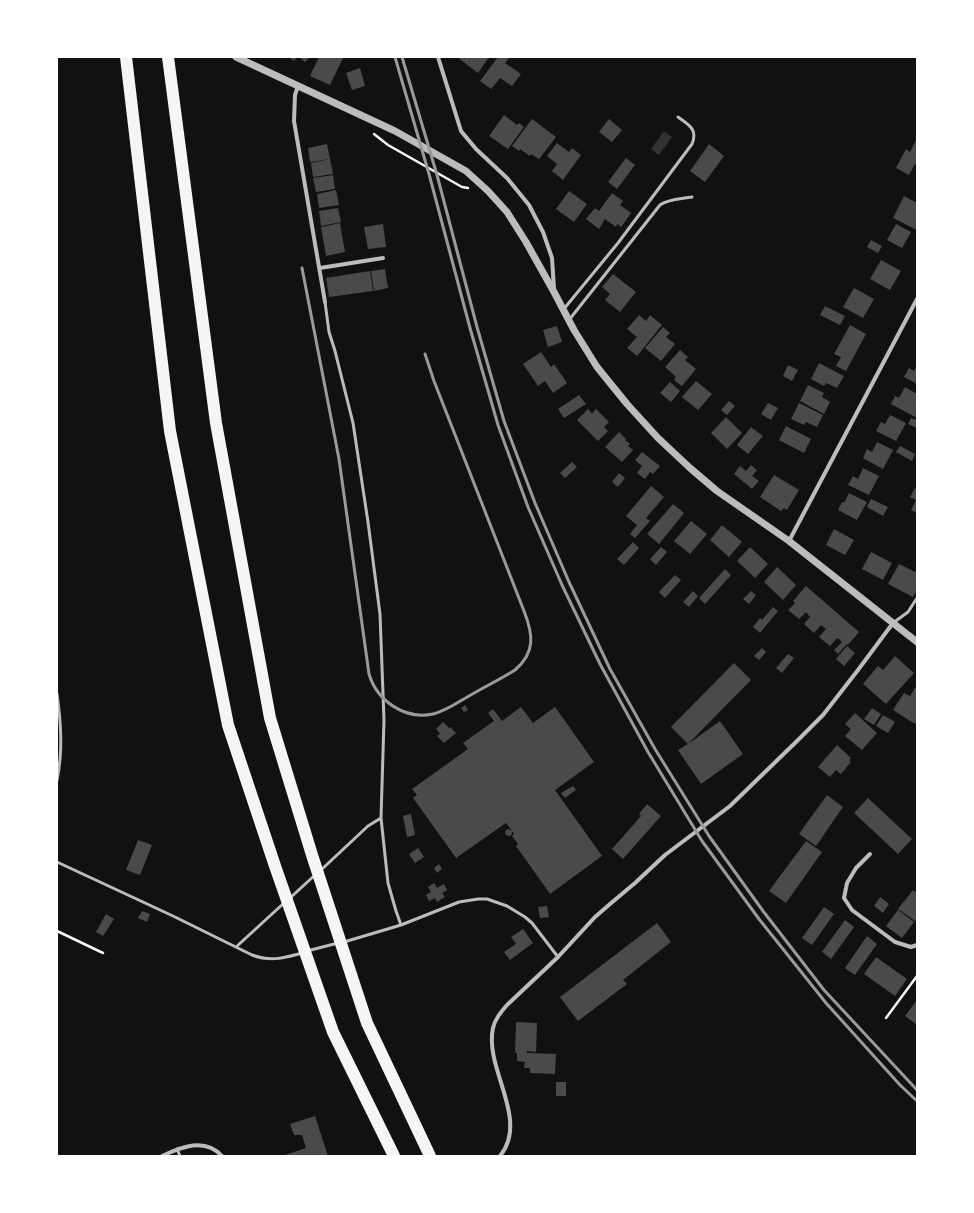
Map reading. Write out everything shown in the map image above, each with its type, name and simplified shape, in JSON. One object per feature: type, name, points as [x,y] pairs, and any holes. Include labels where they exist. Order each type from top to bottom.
[{"type":"highway","points":[[126,57],[170,431],[228,725],[333,1032],[394,1156]]},
{"type":"highway","points":[[168,57],[216,423],[270,718],[367,1023],[430,1156]]},
{"type":"street","points":[[236,57],[395,131],[466,171],[488,191],[506,212],[526,242],[563,310],[597,367],[627,404],[658,438],[717,491],[788,541],[917,642]]},
{"type":"street","points":[[438,57],[461,131],[476,149],[507,178],[529,205],[543,232],[552,258],[554,292]]},
{"type":"street","points":[[298,86],[294,121],[325,302]]},
{"type":"street","points":[[320,268],[383,258]]},
{"type":"street","points":[[788,541],[917,299]]},
{"type":"street","points":[[500,1156],[505,1149],[509,1134],[510,1121],[507,1103],[494,1057],[492,1034],[493,1028],[500,1013],[558,957],[605,908],[687,837],[730,806],[823,715],[893,623]]},
{"type":"street","points":[[870,854],[856,868],[847,883],[844,898],[852,910],[895,942],[911,947],[917,945]]},
{"type":"street","points":[[162,1156],[177,1149],[192,1145],[207,1146],[222,1156]]},
{"type":"lane","points":[[563,310],[618,243],[692,144],[694,131],[678,117]]},
{"type":"lane","points":[[569,320],[660,205],[664,202],[692,197]]},
{"type":"lane","points":[[325,302],[329,332],[353,422],[380,614],[384,720],[381,818],[388,883],[401,925]]},
{"type":"lane","points":[[893,623],[908,612],[917,598]]},
{"type":"lane","points":[[57,694],[61,727],[57,780]]},
{"type":"lane","points":[[236,947],[368,826],[381,818]]},
{"type":"lane","points":[[57,862],[261,958],[280,959],[371,935],[459,902],[478,899],[507,906],[525,917],[532,923],[558,957]]},
{"type":"lane","points":[[177,1149],[180,1156]]},
{"type":"path","points":[[406,154],[462,187]]},
{"type":"path","points":[[57,931],[103,953]]},
{"type":"path","points":[[886,1018],[917,976]]},
{"type":"shaded area","points":[[664,131],[672,137],[659,155],[651,149]]},
{"type":"building","points":[[289,57],[297,57],[294,61]]},
{"type":"building","points":[[299,57],[310,57],[305,62]]},
{"type":"building","points":[[319,57],[343,58],[330,85],[310,76]]},
{"type":"building","points":[[457,57],[489,57],[478,73]]},
{"type":"building","points":[[498,57],[509,58],[505,63],[521,74],[512,86],[500,78],[491,89],[480,81]]},
{"type":"building","points":[[360,68],[365,86],[352,90],[346,73]]},
{"type":"building","points":[[504,115],[517,125],[519,123],[524,127],[508,149],[489,136]]},
{"type":"building","points":[[532,119],[556,137],[539,159],[531,154],[530,156],[520,149],[519,151],[512,146]]},
{"type":"building","points":[[609,119],[622,130],[612,142],[599,132]]},
{"type":"building","points":[[917,138],[917,165],[915,164],[909,175],[896,168],[906,149],[910,152]]},
{"type":"building","points":[[557,143],[569,152],[572,148],[581,155],[563,180],[552,171],[557,164],[547,156]]},
{"type":"building","points":[[327,144],[330,159],[310,162],[308,148]]},
{"type":"building","points":[[709,144],[724,156],[705,182],[690,171]]},
{"type":"building","points":[[626,158],[635,165],[617,189],[608,182]]},
{"type":"building","points":[[330,159],[333,174],[313,177],[311,163]]},
{"type":"building","points":[[333,175],[335,189],[316,192],[313,178]]},
{"type":"building","points":[[336,190],[339,205],[319,208],[317,194]]},
{"type":"building","points":[[569,191],[587,204],[574,222],[556,209]]},
{"type":"building","points":[[612,193],[623,201],[620,205],[631,213],[621,227],[617,224],[616,227],[605,219],[599,229],[586,219],[595,208],[599,211]]},
{"type":"building","points":[[904,196],[917,203],[917,230],[893,218]]},
{"type":"building","points":[[338,208],[341,222],[321,226],[319,211]]},
{"type":"building","points":[[340,223],[345,252],[326,256],[321,227]]},
{"type":"building","points":[[383,224],[386,247],[368,249],[364,227]]},
{"type":"building","points":[[896,224],[911,232],[902,248],[887,240]]},
{"type":"building","points":[[871,240],[882,246],[878,253],[867,247]]},
{"type":"building","points":[[881,260],[901,271],[890,290],[870,279]]},
{"type":"building","points":[[385,269],[388,288],[374,291],[371,271]]},
{"type":"building","points":[[370,271],[373,291],[329,297],[326,278]]},
{"type":"building","points":[[613,274],[636,292],[620,312],[605,300],[610,294],[602,287]]},
{"type":"building","points":[[854,288],[874,299],[863,318],[843,307]]},
{"type":"building","points":[[825,306],[845,316],[840,325],[820,315]]},
{"type":"building","points":[[639,315],[646,321],[650,315],[662,325],[637,356],[627,348],[637,337],[627,329]]},
{"type":"building","points":[[850,325],[866,334],[846,371],[836,366],[841,357],[834,354]]},
{"type":"building","points":[[557,326],[562,342],[548,347],[543,330]]},
{"type":"building","points":[[663,327],[670,333],[666,337],[675,344],[661,361],[645,348]]},
{"type":"building","points":[[680,350],[688,357],[685,360],[696,369],[682,386],[674,380],[676,377],[665,367]]},
{"type":"building","points":[[541,352],[551,367],[554,364],[567,383],[553,393],[545,381],[538,386],[523,364]]},
{"type":"building","points":[[819,363],[844,376],[837,388],[826,383],[824,386],[811,379]]},
{"type":"building","points":[[788,365],[798,370],[792,381],[783,376]]},
{"type":"building","points":[[917,365],[917,384],[904,377],[909,368],[914,371]]},
{"type":"building","points":[[696,381],[712,394],[698,410],[682,397]]},
{"type":"building","points":[[670,382],[680,391],[671,402],[660,393]]},
{"type":"building","points":[[808,385],[824,393],[822,397],[830,402],[824,414],[800,401]]},
{"type":"building","points":[[905,387],[917,394],[917,418],[891,404],[895,396],[899,398]]},
{"type":"building","points":[[579,395],[586,404],[564,418],[558,409]]},
{"type":"building","points":[[729,401],[735,406],[727,415],[721,410]]},
{"type":"building","points":[[768,403],[778,408],[771,420],[761,414]]},
{"type":"building","points":[[799,403],[823,415],[817,427],[806,422],[804,425],[791,419]]},
{"type":"building","points":[[588,409],[592,414],[596,409],[609,422],[604,427],[608,431],[598,441],[577,420]]},
{"type":"building","points":[[890,415],[906,423],[896,441],[876,431],[881,422],[885,424]]},
{"type":"building","points":[[726,417],[742,433],[727,449],[711,433]]},
{"type":"building","points":[[911,418],[917,420],[917,428],[908,424]]},
{"type":"building","points":[[786,426],[811,439],[804,453],[779,440]]},
{"type":"building","points":[[751,427],[763,436],[748,454],[737,445]]},
{"type":"building","points":[[619,432],[630,444],[628,446],[633,450],[622,462],[605,447]]},
{"type":"building","points":[[877,442],[893,450],[883,469],[863,458],[867,449],[872,452]]},
{"type":"building","points":[[900,446],[915,454],[912,461],[896,452]]},
{"type":"building","points":[[642,452],[660,466],[653,474],[650,472],[645,479],[637,473],[642,466],[635,460]]},
{"type":"building","points":[[572,462],[577,467],[565,478],[560,473]]},
{"type":"building","points":[[751,465],[757,470],[752,476],[759,481],[752,489],[734,474],[740,466],[746,471]]},
{"type":"building","points":[[863,468],[879,476],[869,495],[848,485],[853,476],[858,479]]},
{"type":"building","points":[[619,473],[625,478],[618,487],[612,482]]},
{"type":"building","points":[[774,475],[799,490],[787,510],[784,508],[781,511],[760,497]]},
{"type":"building","points":[[651,486],[664,497],[646,518],[650,521],[635,538],[630,534],[637,525],[626,516]]},
{"type":"building","points":[[915,488],[917,489],[917,513],[911,510],[916,500],[910,497]]},
{"type":"building","points":[[849,493],[867,502],[857,520],[838,510],[842,502],[844,503]]},
{"type":"building","points":[[871,499],[888,507],[883,516],[867,507]]},
{"type":"building","points":[[673,504],[684,513],[659,544],[647,534]]},
{"type":"building","points":[[691,521],[707,534],[690,554],[674,541]]},
{"type":"building","points":[[722,525],[742,542],[729,557],[710,540]]},
{"type":"building","points":[[834,529],[854,540],[845,555],[826,545]]},
{"type":"building","points":[[633,542],[639,548],[624,565],[617,559]]},
{"type":"building","points":[[661,547],[667,552],[656,565],[650,559]]},
{"type":"building","points":[[750,547],[768,564],[755,578],[737,561]]},
{"type":"building","points":[[871,552],[892,563],[883,580],[862,569]]},
{"type":"building","points":[[899,564],[917,573],[917,590],[913,597],[888,584]]},
{"type":"building","points":[[777,567],[796,585],[783,600],[764,582]]},
{"type":"building","points":[[725,569],[731,575],[705,604],[699,598]]},
{"type":"building","points":[[675,575],[681,580],[665,598],[659,592]]},
{"type":"building","points":[[806,586],[859,632],[838,654],[834,650],[842,642],[840,640],[837,638],[830,646],[819,637],[826,629],[821,625],[814,633],[804,624],[810,617],[806,612],[799,619],[788,610],[795,603],[793,601]]},
{"type":"building","points":[[693,591],[698,596],[689,607],[683,602]]},
{"type":"building","points":[[751,591],[756,595],[749,604],[743,599]]},
{"type":"building","points":[[773,607],[778,611],[760,633],[753,627],[760,618],[762,620]]},
{"type":"building","points":[[847,646],[855,653],[844,666],[836,659]]},
{"type":"building","points":[[762,648],[766,652],[759,660],[754,656]]},
{"type":"building","points":[[788,654],[794,658],[782,673],[776,668]]},
{"type":"building","points":[[895,656],[914,673],[886,704],[863,684],[878,666],[883,670]]},
{"type":"building","points":[[734,663],[751,680],[688,744],[671,727]]},
{"type":"building","points":[[917,685],[917,721],[915,724],[893,710],[904,693],[910,696]]},
{"type":"building","points":[[465,705],[468,710],[464,712],[461,708]]},
{"type":"building","points":[[521,707],[533,723],[555,707],[594,762],[555,790],[602,856],[550,894],[516,846],[518,844],[512,836],[514,834],[506,823],[456,858],[413,798],[417,795],[412,789],[468,749],[463,743],[494,721],[488,713],[493,709],[502,721]]},
{"type":"building","points":[[872,708],[881,714],[874,725],[864,719]]},
{"type":"building","points":[[855,713],[877,733],[862,750],[845,736],[851,729],[845,724]]},
{"type":"building","points":[[883,715],[895,722],[888,733],[876,726]]},
{"type":"building","points":[[720,721],[743,754],[701,784],[678,750]]},
{"type":"building","points":[[443,722],[456,733],[444,743],[437,736],[440,734],[436,729]]},
{"type":"building","points":[[837,745],[851,758],[849,760],[851,762],[841,774],[836,770],[830,777],[818,767]]},
{"type":"building","points":[[573,786],[576,790],[565,798],[561,793]]},
{"type":"building","points":[[827,795],[843,807],[816,846],[799,834]]},
{"type":"building","points":[[868,798],[912,839],[898,854],[854,813]]},
{"type":"building","points":[[647,804],[661,816],[623,859],[612,849],[641,816],[639,814]]},
{"type":"building","points":[[411,814],[415,835],[407,837],[403,816]]},
{"type":"building","points":[[508,829],[512,831],[510,836],[505,834],[506,830]]},
{"type":"building","points":[[138,840],[152,845],[140,875],[126,870]]},
{"type":"building","points":[[806,841],[822,852],[786,903],[769,891]]},
{"type":"building","points":[[418,848],[424,857],[415,863],[409,854]]},
{"type":"building","points":[[439,864],[442,869],[437,873],[434,868]]},
{"type":"building","points":[[434,883],[437,888],[444,884],[447,890],[442,893],[445,897],[437,902],[435,898],[429,901],[426,895],[431,892],[428,887]]},
{"type":"building","points":[[913,890],[917,893],[917,918],[915,921],[898,909]]},
{"type":"building","points":[[880,897],[889,904],[883,913],[874,906]]},
{"type":"building","points":[[547,906],[549,917],[540,918],[538,907]]},
{"type":"building","points":[[824,907],[834,914],[812,945],[802,938]]},
{"type":"building","points":[[898,910],[914,922],[902,938],[886,926]]},
{"type":"building","points":[[142,911],[150,914],[147,922],[138,918]]},
{"type":"building","points":[[106,914],[114,919],[103,936],[96,932]]},
{"type":"building","points":[[845,920],[854,927],[831,959],[822,952]]},
{"type":"building","points":[[657,923],[671,942],[623,980],[627,984],[578,1021],[560,997]]},
{"type":"building","points":[[523,929],[533,943],[510,960],[504,952],[516,944],[511,937]]},
{"type":"building","points":[[867,936],[877,944],[855,975],[845,968]]},
{"type":"building","points":[[876,957],[907,979],[895,996],[864,974]]},
{"type":"building","points":[[917,1000],[917,1025],[905,1016]]},
{"type":"building","points":[[516,1022],[537,1023],[536,1052],[527,1051],[527,1053],[556,1054],[555,1074],[530,1073],[530,1068],[524,1068],[525,1062],[517,1061],[517,1053],[515,1053]]},
{"type":"building","points":[[556,1082],[566,1082],[566,1096],[556,1096]]},
{"type":"building","points":[[315,1116],[328,1156],[282,1156],[306,1148],[302,1135],[294,1135],[290,1124]]},
{"type":"railway","points":[[395,57],[429,174],[470,328],[498,425],[528,507],[562,585],[600,664],[648,752],[702,841],[759,919],[826,1003],[900,1085],[917,1101]]},
{"type":"railway","points":[[402,57],[437,175],[477,327],[504,421],[535,503],[569,582],[610,669],[655,749],[709,836],[763,911],[824,990],[917,1090]]},
{"type":"railway","points":[[302,268],[339,459],[369,674],[373,684],[385,700],[403,711],[423,715],[438,713],[447,709],[515,670],[527,656],[531,642],[527,619],[434,381],[425,354]]}]
